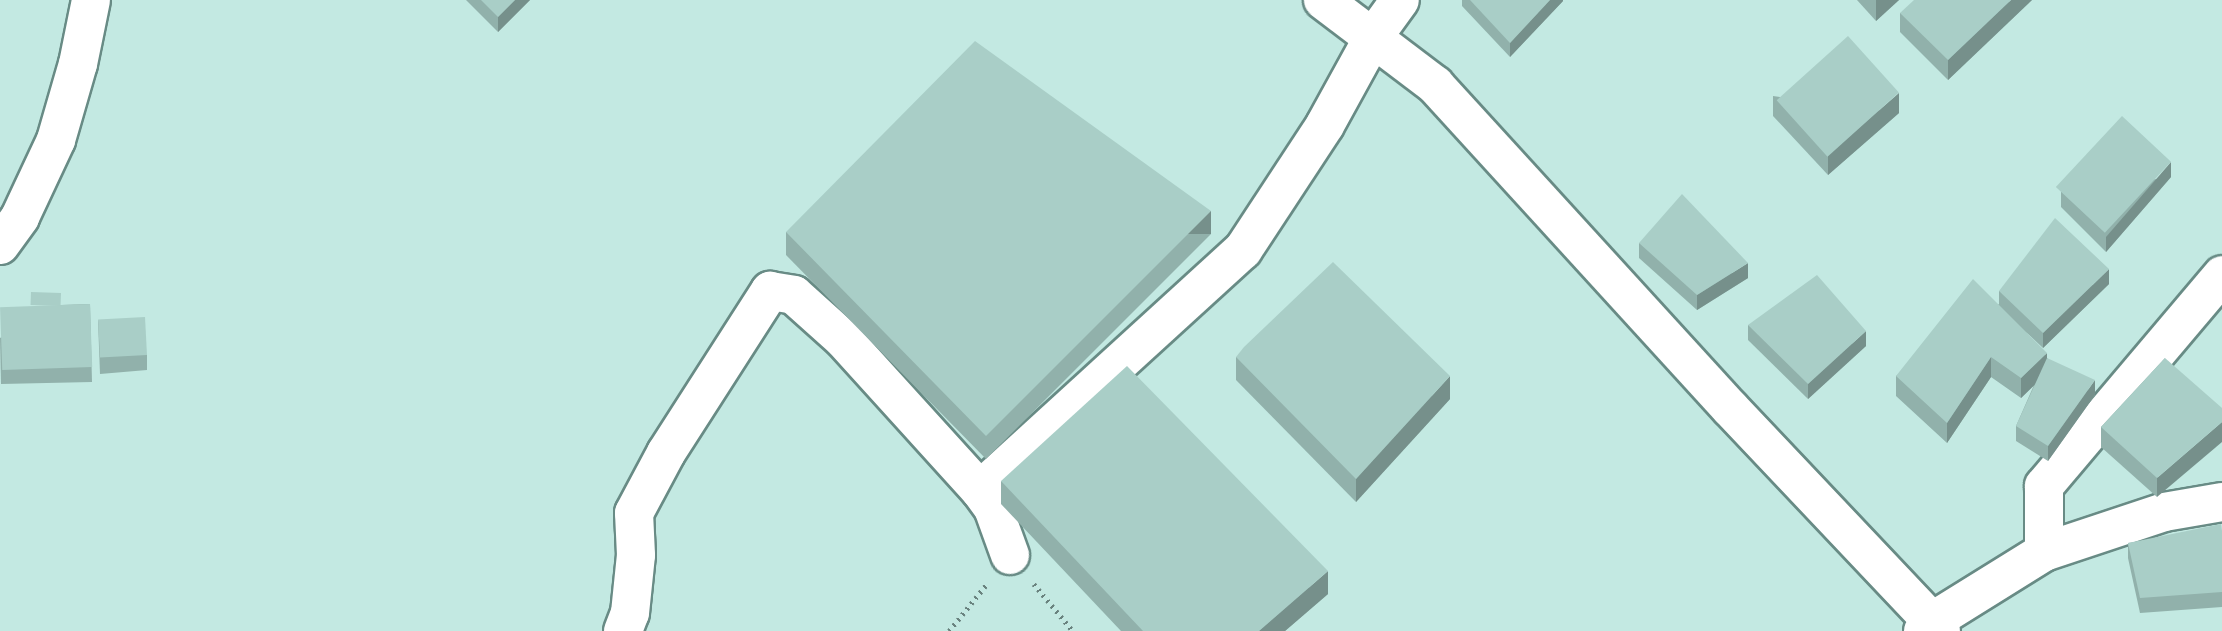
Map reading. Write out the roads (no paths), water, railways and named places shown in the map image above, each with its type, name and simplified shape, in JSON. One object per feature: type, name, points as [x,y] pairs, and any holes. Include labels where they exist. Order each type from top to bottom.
[{"type":"street","points":[[0,245],[20,217],[56,140],[78,64],[91,0]]},
{"type":"street","points":[[1322,0],[1374,36],[1435,85],[1932,628],[2044,552],[2164,512],[2222,502]]},
{"type":"street","points":[[980,490],[1242,250],[1325,125],[1374,36],[1399,0]]},
{"type":"street","points":[[2044,552],[2044,486],[2222,275]]},
{"type":"street","points":[[623,631],[631,613],[636,555],[634,513],[666,453],[770,291],[794,295],[843,339],[980,490],[993,508],[1010,555]]}]
